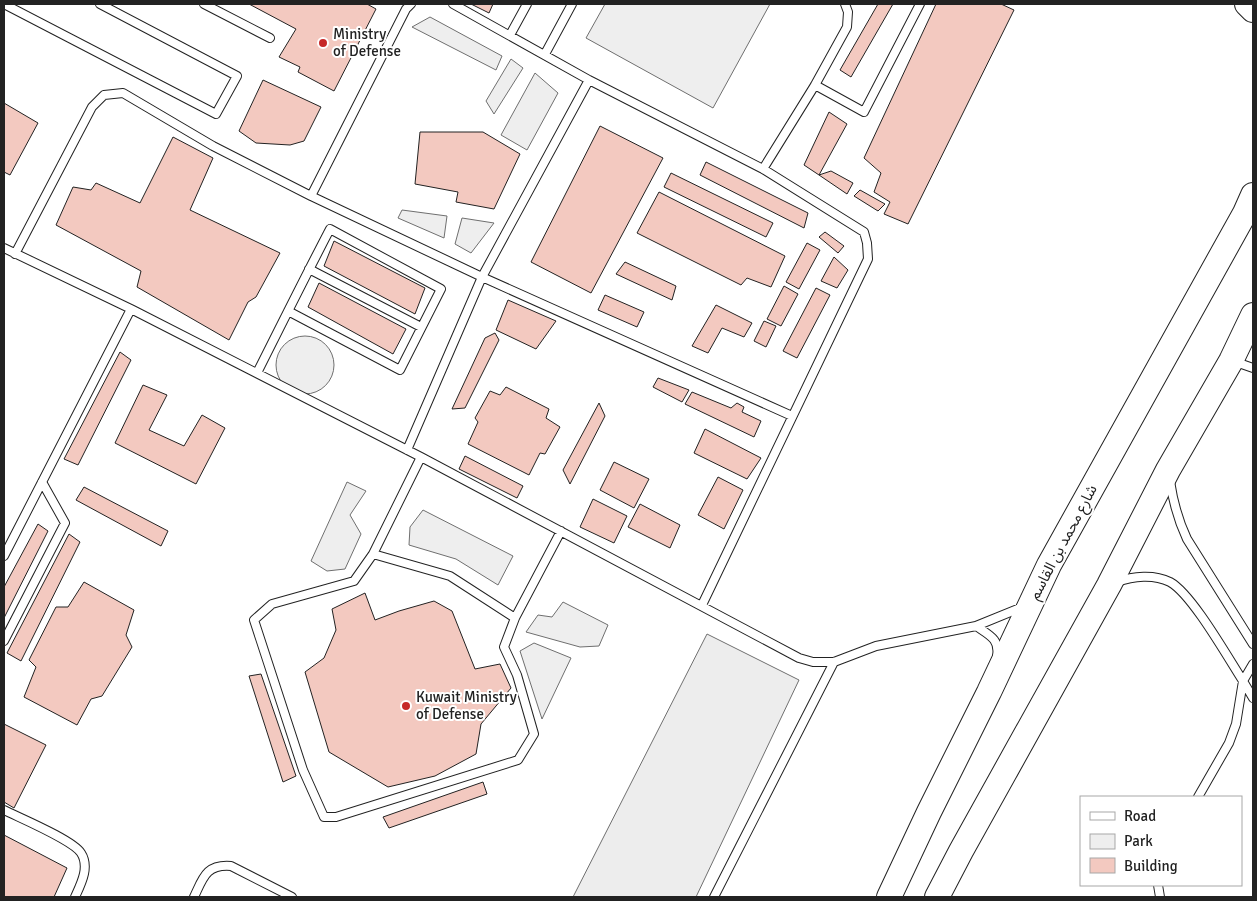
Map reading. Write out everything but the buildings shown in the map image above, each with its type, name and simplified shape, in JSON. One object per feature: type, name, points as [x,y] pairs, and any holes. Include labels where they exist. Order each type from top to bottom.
[{"type":"main road","points":[[1247,4],[1253,10]]},
{"type":"main road","name":"شارع محمد بن القاسم","points":[[889,897],[929,812],[990,692],[1041,581],[1250,205]]},
{"type":"main road","points":[[1242,364],[1253,315]]},
{"type":"main road","points":[[937,897],[1109,585],[1168,470],[1242,364],[1253,353]]},
{"type":"lane","points":[[4,4],[216,114],[237,76],[100,4]]},
{"type":"lane","points":[[204,4],[270,38]]},
{"type":"lane","points":[[311,196],[406,9],[411,4]]},
{"type":"lane","points":[[453,4],[589,80],[763,169],[864,232],[868,259],[702,605]]},
{"type":"lane","points":[[510,35],[527,4]]},
{"type":"lane","points":[[545,54],[572,4]]},
{"type":"lane","points":[[763,169],[815,85],[847,27],[848,12],[845,4]]},
{"type":"lane","points":[[815,85],[864,112],[920,4]]},
{"type":"lane","points":[[407,450],[482,276],[589,80]]},
{"type":"lane","points":[[15,254],[92,107],[104,96],[123,92],[214,146],[311,196],[482,276],[792,416]]},
{"type":"lane","points":[[257,373],[288,310],[330,229],[441,289],[400,370],[288,310]]},
{"type":"lane","points":[[4,248],[131,309],[421,457],[799,658],[813,662],[834,662],[876,646],[976,626],[1020,608],[1041,581]]},
{"type":"lane","points":[[309,269],[421,328]]},
{"type":"lane","points":[[4,556],[131,309]]},
{"type":"lane","points":[[421,457],[373,554],[354,581],[272,604],[254,620],[303,770],[324,817],[336,817],[518,760],[534,734],[517,675],[504,647],[515,618],[561,531]]},
{"type":"lane","points":[[1168,470],[1174,503],[1187,539],[1253,644]]},
{"type":"lane","points":[[4,642],[65,523],[42,482]]},
{"type":"lane","points":[[373,554],[450,576],[515,618]]},
{"type":"lane","points":[[1109,585],[1126,579],[1143,577],[1170,582],[1186,597],[1253,698]]},
{"type":"lane","points":[[976,626],[993,638],[998,648],[990,692]]},
{"type":"lane","points":[[714,897],[834,662]]},
{"type":"lane","points":[[1199,796],[1229,742],[1236,724],[1243,681],[1253,664]]},
{"type":"lane","points":[[4,810],[72,844],[82,853],[85,866],[75,897]]},
{"type":"lane","points":[[194,897],[205,875],[212,868],[231,866],[292,897]]},
{"type":"green space","points":[[605,4],[770,4],[713,108],[586,38]]},
{"type":"green space","points":[[430,17],[502,56],[496,70],[412,27]]},
{"type":"green space","points":[[511,59],[523,68],[494,114],[486,101]]},
{"type":"green space","points":[[535,73],[558,93],[527,150],[501,135]]},
{"type":"green space","points":[[402,210],[447,216],[444,238],[398,218]]},
{"type":"green space","points":[[462,218],[494,223],[471,253],[455,244]]},
{"type":"green space","points":[[299,336],[311,336],[326,344],[334,359],[334,371],[326,386],[311,394],[299,394],[284,386],[276,371],[276,359],[284,344]]},
{"type":"green space","points":[[347,482],[366,491],[350,515],[361,534],[345,569],[327,571],[311,561]]},
{"type":"green space","points":[[423,510],[513,556],[498,585],[456,559],[409,545],[410,527]]},
{"type":"green space","points":[[563,602],[608,625],[599,646],[580,647],[526,632],[538,615],[552,617]]},
{"type":"green space","points":[[534,643],[571,658],[542,719],[520,651]]},
{"type":"shaded area","points":[[707,634],[799,680],[696,897],[573,897]]},
{"type":"place","name":"Ministry of Defense","points":[[323,43]]},
{"type":"place","name":"Kuwait Ministry of Defense","points":[[406,706]]}]
